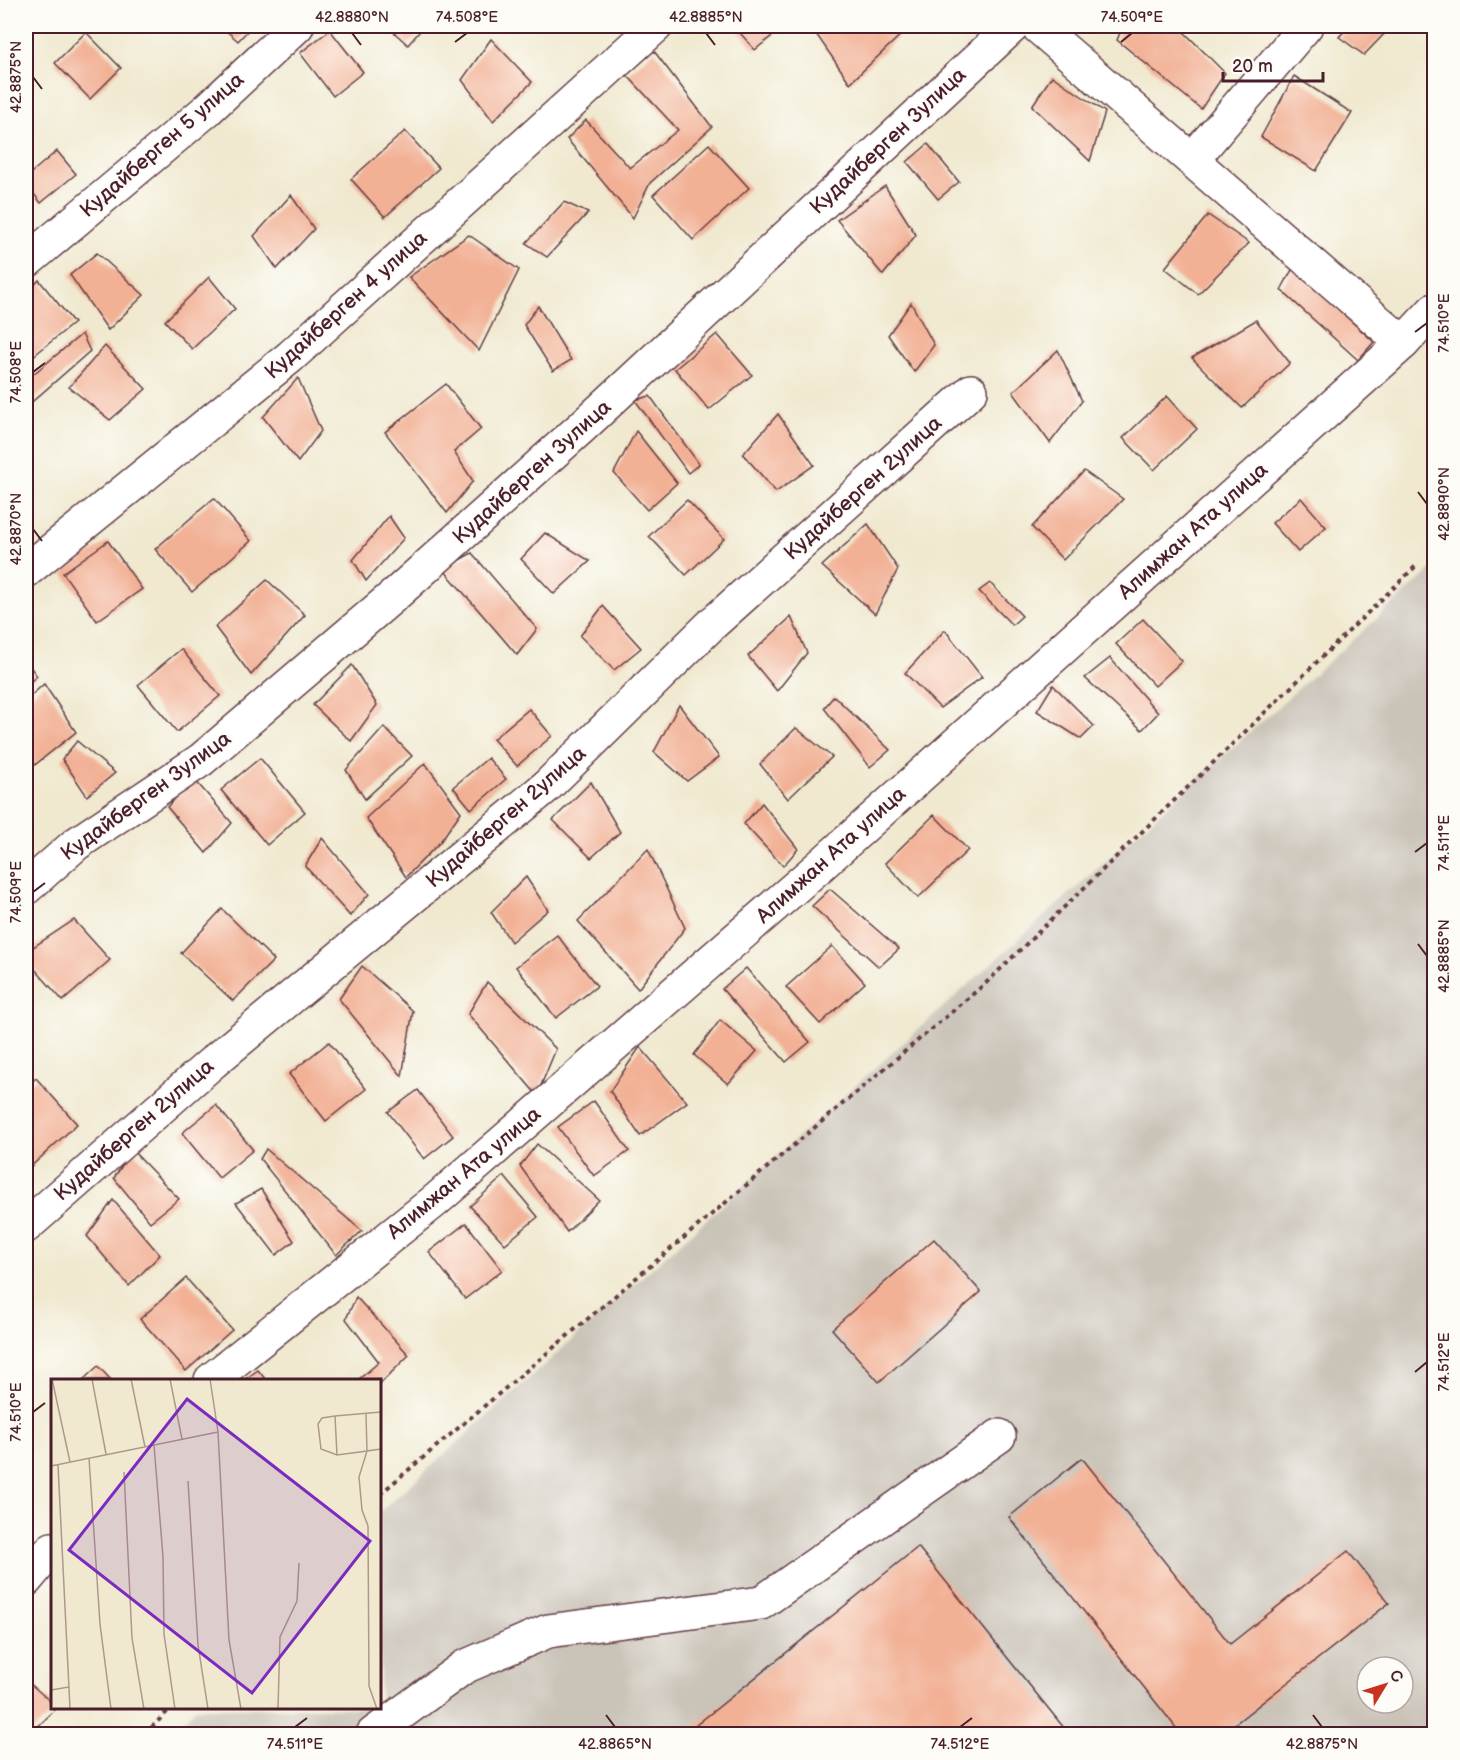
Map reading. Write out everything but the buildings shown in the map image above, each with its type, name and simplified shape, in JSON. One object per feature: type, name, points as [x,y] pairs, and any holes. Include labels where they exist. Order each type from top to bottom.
[{"type":"street","name":"Кудайберген 5 улица","points":[[26,261],[207,110],[297,26]]},
{"type":"street","name":"Кудайберген 4 улица","points":[[26,571],[290,357],[656,26]]},
{"type":"street","name":"Кудайберген 3улица","points":[[26,888],[76,844],[201,760],[398,592],[582,427],[1012,26]]},
{"type":"street","points":[[1037,26],[1403,343]]},
{"type":"street","points":[[1192,160],[1306,26]]},
{"type":"street","name":"Алимжан Ата улица","points":[[212,1379],[436,1200],[776,904],[1403,343],[1434,310]]},
{"type":"street","name":"Кудайберген 2улица","points":[[26,1226],[213,1062],[547,786],[712,624],[971,391]]},
{"type":"street","points":[[373,1734],[464,1667],[548,1631],[761,1603],[999,1436]]},
{"type":"street","points":[[26,1580],[51,1550]]},
{"type":"path","points":[[381,1493],[986,983],[1418,564]]},
{"type":"path","points":[[145,1734],[169,1709]]},
{"type":"shaded area","points":[[1434,567],[1434,1734],[171,1734],[195,1709],[381,1709],[381,1511]]}]
